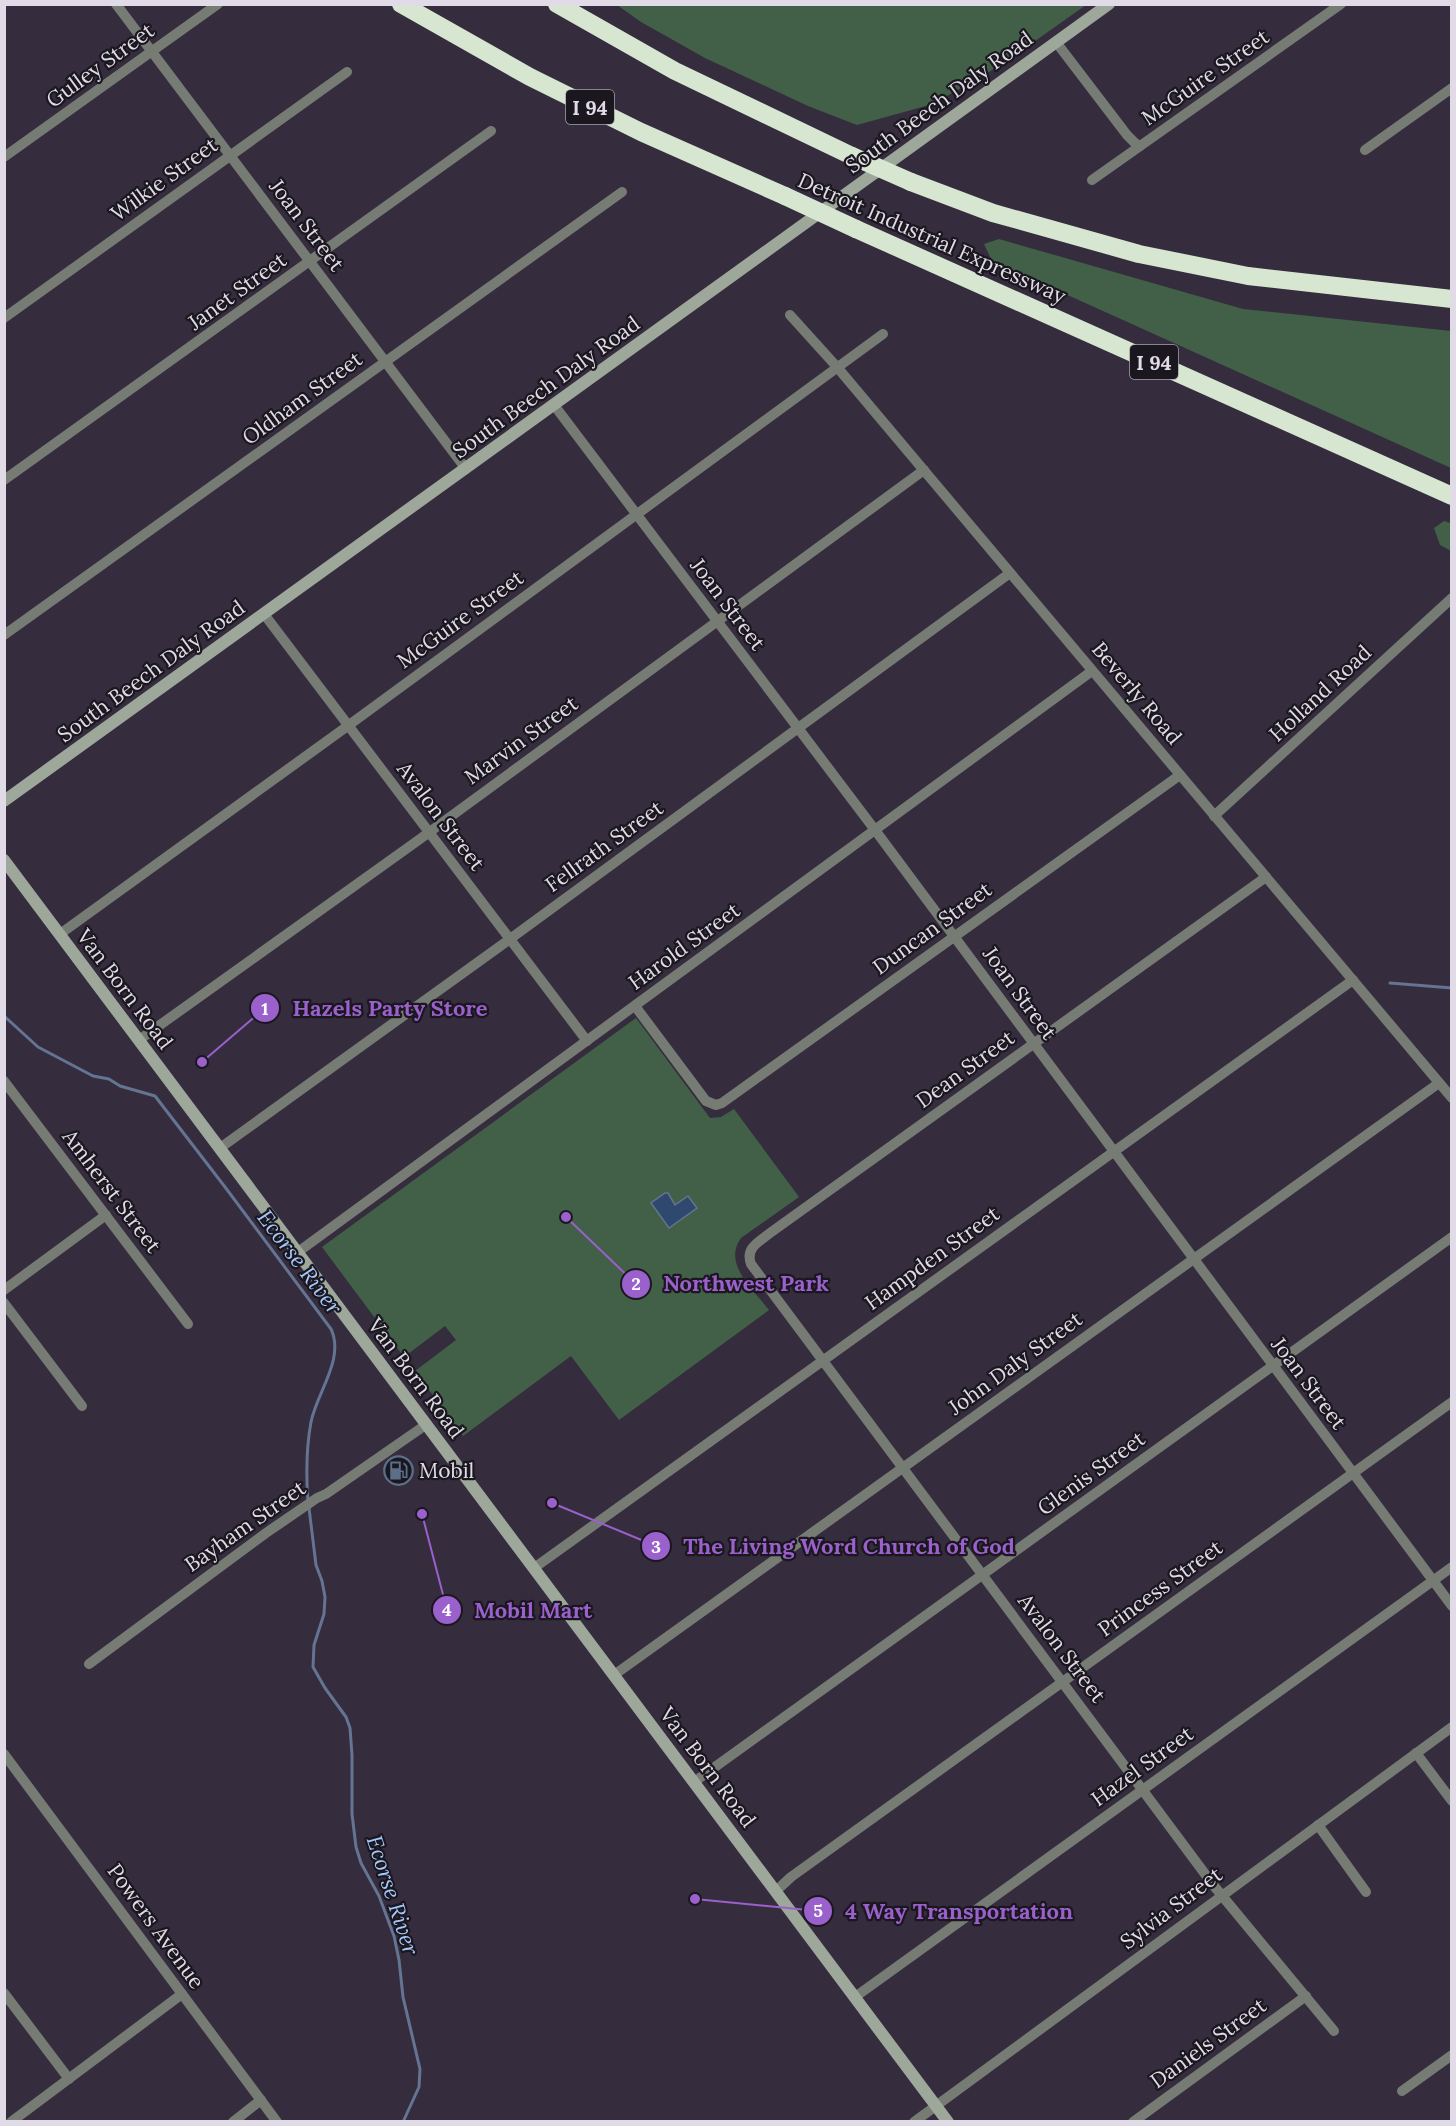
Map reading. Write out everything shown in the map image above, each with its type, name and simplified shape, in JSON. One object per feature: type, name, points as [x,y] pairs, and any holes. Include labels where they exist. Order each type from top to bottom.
[{"type":"highway","name":"Detroit Industrial Expressway","points":[[401,4],[540,82],[641,132],[1452,496]]},
{"type":"highway","name":"Detroit Industrial Expressway","points":[[558,4],[675,70],[852,156],[911,182],[993,213],[1139,255],[1248,276],[1452,299]]},
{"type":"main road","name":"South Beech Daly Road","points":[[4,801],[1109,4]]},
{"type":"main road","name":"Van Born Road","points":[[4,860],[948,2121]]},
{"type":"street","name":"Joan Street","points":[[116,4],[466,469]]},
{"type":"street","name":"Gulley Street","points":[[4,157],[218,4]]},
{"type":"street","name":"McGuire Street","points":[[1092,180],[1341,4]]},
{"type":"street","points":[[1056,42],[1127,135],[1140,146]]},
{"type":"street","name":"Wilkie Street","points":[[4,318],[347,72]]},
{"type":"street","points":[[1365,150],[1452,88]]},
{"type":"street","name":"Janet Street","points":[[4,480],[491,131]]},
{"type":"street","name":"Oldham Street","points":[[4,635],[622,192]]},
{"type":"street","name":"Beverly Road","points":[[790,315],[837,367],[1452,1098]]},
{"type":"street","name":"McGuire Street","points":[[60,934],[883,334]]},
{"type":"street","name":"Joan Street","points":[[554,405],[875,830],[1452,1606]]},
{"type":"street","name":"Marvin Street","points":[[139,1040],[429,832],[924,470]]},
{"type":"street","name":"Fellrath Street","points":[[220,1148],[1010,573]]},
{"type":"street","name":"Holland Road","points":[[1215,816],[1452,598]]},
{"type":"street","name":"Avalon Street","points":[[264,614],[587,1041]]},
{"type":"street","name":"Harold Street","points":[[298,1252],[1092,671]]},
{"type":"street","name":"Duncan Street","points":[[635,1006],[706,1101],[716,1105],[722,1103],[1180,775]]},
{"type":"street","name":"Dean Street","points":[[749,1253],[751,1248],[770,1233],[1266,877]]},
{"type":"street","name":"Hampden Street","points":[[534,1568],[1353,980]]},
{"type":"street","name":"Amherst Street","points":[[4,1081],[188,1324]]},
{"type":"street","name":"John Daly Street","points":[[614,1675],[1439,1083]]},
{"type":"street","points":[[4,1290],[106,1215]]},
{"type":"street","name":"Glenis Street","points":[[694,1782],[1452,1237]]},
{"type":"street","name":"Avalon Street","points":[[749,1253],[751,1264],[1143,1790],[1222,1895],[1334,2031]]},
{"type":"street","points":[[4,1303],[82,1406]]},
{"type":"street","name":"Princess Street","points":[[776,1891],[791,1877],[1452,1402]]},
{"type":"street","name":"Bayham Street","points":[[89,1664],[266,1533],[426,1424]]},
{"type":"street","name":"Hazel Street","points":[[855,1997],[1452,1568]]},
{"type":"street","name":"Sylvia Street","points":[[914,2121],[1452,1727]]},
{"type":"street","points":[[1416,1753],[1452,1801]]},
{"type":"street","name":"Powers Avenue","points":[[4,1754],[277,2121]]},
{"type":"street","points":[[1318,1825],[1366,1892]]},
{"type":"street","points":[[4,1993],[69,2079]]},
{"type":"street","points":[[11,2121],[182,1995]]},
{"type":"street","name":"Daniels Street","points":[[1133,2121],[1305,1996]]},
{"type":"street","points":[[1402,2091],[1452,2055]]},
{"type":"street","points":[[233,2121],[261,2100]]},
{"type":"green space","points":[[617,5],[1086,5],[1001,65],[933,104],[857,125],[808,106],[705,58],[641,22]]},
{"type":"green space","points":[[999,239],[1243,309],[1451,331],[1451,468],[992,261],[984,244]]},
{"type":"green space","points":[[1444,521],[1451,523],[1451,551],[1440,545],[1434,528]]},
{"type":"green space","points":[[636,1018],[710,1118],[721,1117],[734,1109],[799,1197],[741,1238],[736,1248],[735,1257],[742,1276],[769,1310],[619,1420],[571,1356],[463,1436],[415,1371],[456,1340],[445,1326],[404,1357],[322,1247]]},
{"type":"water","points":[[668,1193],[675,1205],[688,1196],[697,1208],[669,1228],[651,1203]]},
{"type":"waterway","points":[[1390,983],[1452,988]]},
{"type":"waterway","name":"Ecorse River","points":[[4,1016],[38,1047],[93,1076],[109,1079],[120,1086],[155,1096],[331,1329],[335,1352],[309,1432],[308,1502]]},
{"type":"waterway","name":"Ecorse River","points":[[309,1508],[316,1565],[325,1597],[324,1614],[314,1645],[313,1667],[346,1717],[350,1728],[352,1814],[356,1847],[361,1863],[379,1896],[394,1936],[403,1997],[420,2069],[419,2087],[403,2122]]},
{"type":"place","name":"Hazels Party Store","points":[[202,1062]]},
{"type":"place","name":"Northwest Park","points":[[566,1217]]},
{"type":"place","name":"Mobil","points":[[398,1470]]},
{"type":"place","name":"The Living Word Church of God","points":[[552,1503]]},
{"type":"place","name":"Mobil Mart","points":[[422,1514]]},
{"type":"place","name":"4 Way Transportation","points":[[695,1899]]}]
